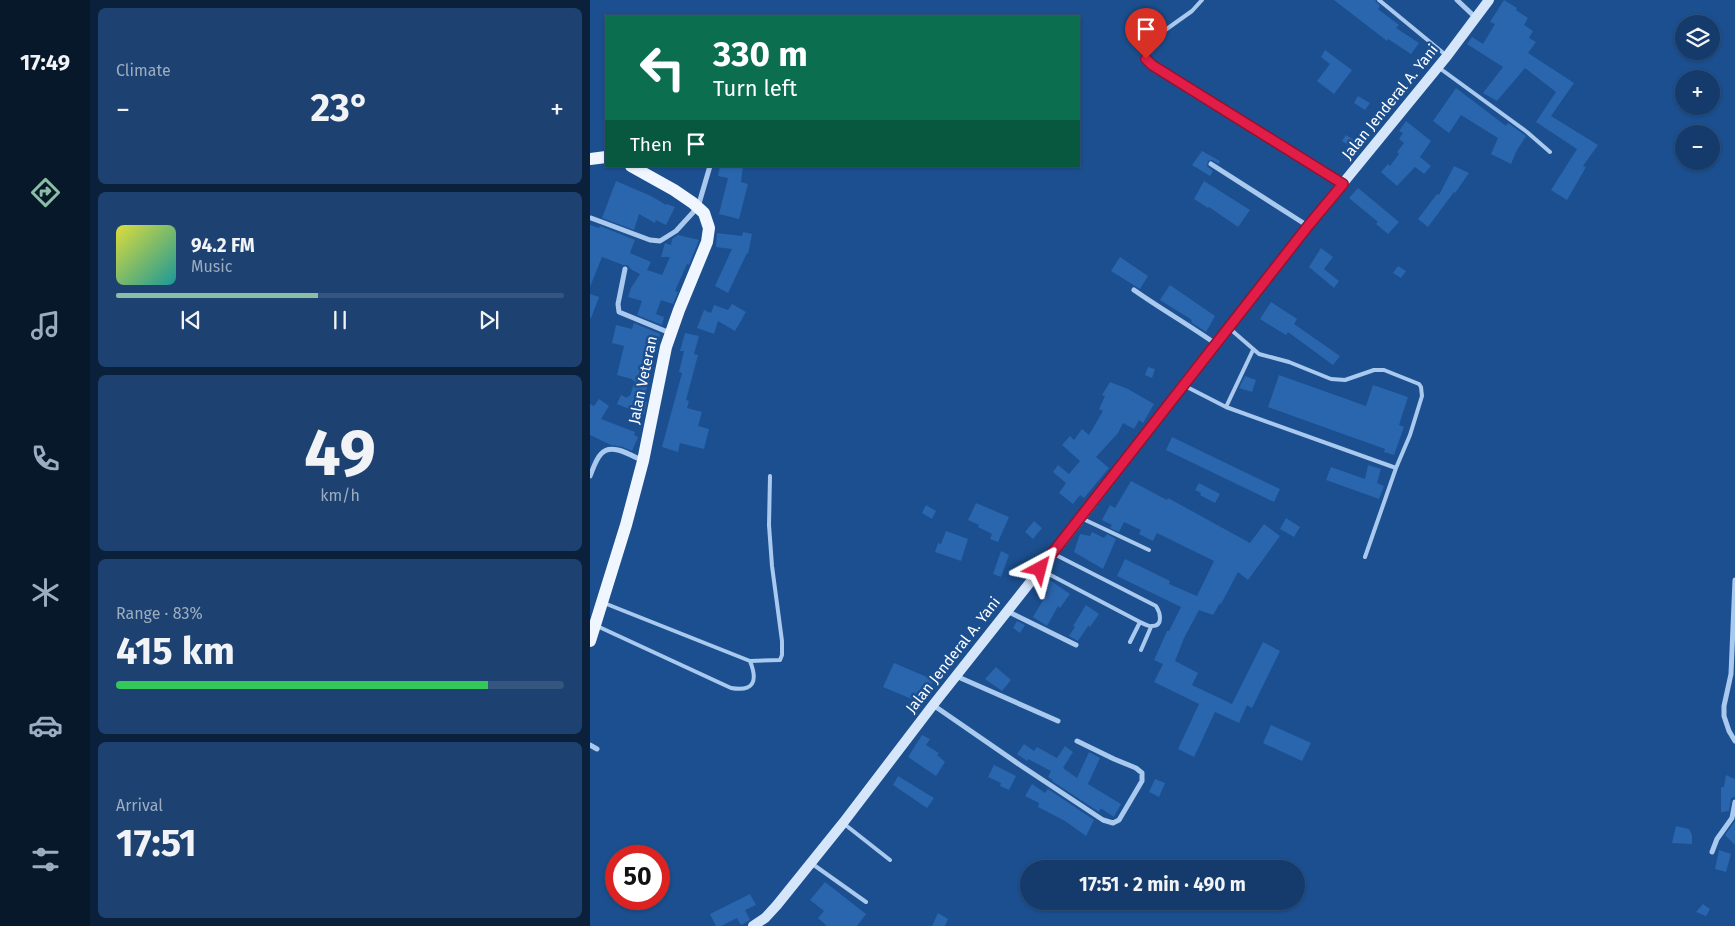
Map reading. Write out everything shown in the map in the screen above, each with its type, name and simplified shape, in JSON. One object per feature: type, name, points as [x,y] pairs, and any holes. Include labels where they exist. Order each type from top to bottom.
[{"type":"main road","name":"Jalan Jenderal A. Yani","points":[[753,926],[765,918],[777,905],[843,823],[1183,385],[1308,226],[1447,56],[1489,0]]},
{"type":"main road","points":[[590,159],[605,157]]},
{"type":"main road","points":[[633,167],[674,190],[695,205]]},
{"type":"main road","name":"Jalan Veteran","points":[[590,641],[643,461],[658,381],[670,333],[707,242],[708,228],[704,213],[695,205]]},
{"type":"street","points":[[1457,0],[1476,18]]},
{"type":"street","points":[[1211,164],[1308,226]]},
{"type":"street","points":[[591,218],[650,240],[660,241],[676,231],[695,205],[710,167]]},
{"type":"street","points":[[625,269],[618,304],[619,312],[670,333]]},
{"type":"street","points":[[1134,290],[1164,312],[1190,326],[1216,344]]},
{"type":"street","points":[[590,476],[601,453],[606,450],[612,449],[643,461]]},
{"type":"street","points":[[1735,580],[1731,674],[1724,706],[1724,716],[1735,741]]},
{"type":"street","points":[[1007,611],[1076,645]]},
{"type":"street","points":[[956,676],[1058,721]]},
{"type":"street","points":[[933,705],[1103,820],[1113,822],[1119,820],[1142,781],[1142,773],[1136,768],[1114,760],[1077,741]]},
{"type":"street","points":[[590,745],[597,749]]},
{"type":"street","points":[[1712,852],[1717,839],[1732,818],[1735,802]]},
{"type":"lane","points":[[1202,0],[1192,11],[1147,43],[1144,52],[1146,59],[1152,65],[1343,184]]},
{"type":"lane","points":[[1379,0],[1447,56]]},
{"type":"lane","points":[[1438,67],[1527,132],[1550,152]]},
{"type":"lane","points":[[1229,328],[1259,354],[1289,362],[1331,379],[1345,380],[1374,370],[1384,370],[1419,384],[1421,387],[1422,396],[1410,435],[1396,468],[1365,557]]},
{"type":"lane","points":[[1226,407],[1253,350]]},
{"type":"lane","points":[[1183,385],[1226,407],[1396,468]]},
{"type":"lane","points":[[602,602],[750,661],[780,660],[783,650],[772,566],[769,526],[770,476]]},
{"type":"lane","points":[[1081,518],[1149,550]]},
{"type":"lane","points":[[1040,569],[1151,627],[1157,625],[1160,621],[1160,615],[1156,606],[1052,553]]},
{"type":"lane","points":[[1130,642],[1140,622]]},
{"type":"lane","points":[[595,625],[731,688],[749,688],[753,683],[754,673],[750,661]]},
{"type":"lane","points":[[1141,650],[1151,627]]},
{"type":"lane","points":[[843,823],[890,860]]},
{"type":"lane","points":[[811,863],[866,902]]},
{"type":"building","points":[[1334,0],[1375,0],[1380,6],[1378,9],[1399,25],[1396,28],[1419,43],[1411,54],[1388,39],[1387,41]]},
{"type":"building","points":[[1504,0],[1528,18],[1524,25],[1533,31],[1529,38],[1536,42],[1528,53],[1574,83],[1551,116],[1598,145],[1583,166],[1586,167],[1567,200],[1551,190],[1577,149],[1536,122],[1556,92],[1525,68],[1497,101],[1483,93],[1503,67],[1467,44],[1472,37],[1483,44],[1495,24],[1490,22]]},
{"type":"building","points":[[1325,50],[1352,70],[1334,94],[1317,81],[1330,64],[1321,57]]},
{"type":"building","points":[[1456,88],[1506,126],[1508,123],[1526,136],[1511,164],[1491,154],[1498,138],[1461,115],[1449,133],[1433,121]]},
{"type":"building","points":[[1358,96],[1370,103],[1365,110],[1354,103]]},
{"type":"building","points":[[1406,121],[1431,141],[1420,157],[1431,166],[1424,174],[1415,167],[1397,186],[1381,172],[1388,164],[1390,166],[1399,154],[1397,152],[1404,143],[1399,139],[1403,133],[1399,131]]},
{"type":"building","points":[[1346,135],[1357,142],[1353,148],[1342,141]]},
{"type":"building","points":[[1202,151],[1220,161],[1219,164],[1212,160],[1208,161],[1207,166],[1213,171],[1210,176],[1192,165]]},
{"type":"building","points":[[1454,166],[1469,173],[1428,227],[1418,219],[1437,194],[1439,195]]},
{"type":"building","points":[[720,167],[743,167],[741,182],[748,184],[739,219],[719,214],[728,178],[718,176]]},
{"type":"building","points":[[616,181],[651,196],[666,205],[675,207],[666,225],[656,220],[655,223],[639,214],[634,230],[602,218]]},
{"type":"building","points":[[1204,181],[1250,210],[1238,227],[1194,199]]},
{"type":"building","points":[[1358,188],[1399,222],[1388,234],[1376,224],[1378,222],[1349,198]]},
{"type":"building","points":[[590,225],[599,228],[600,226],[635,240],[630,253],[651,262],[647,270],[662,275],[670,257],[661,257],[665,243],[671,245],[672,239],[678,235],[699,240],[689,265],[687,264],[675,291],[678,292],[673,304],[661,300],[656,314],[664,317],[662,325],[637,315],[642,301],[628,297],[631,288],[640,274],[627,265],[602,257],[590,287]]},
{"type":"building","points":[[743,232],[752,234],[748,254],[728,293],[715,286],[732,249],[716,247],[717,233],[742,236]]},
{"type":"building","points":[[1321,248],[1333,257],[1324,269],[1339,281],[1334,288],[1309,267]]},
{"type":"building","points":[[1120,257],[1148,276],[1140,289],[1111,271]]},
{"type":"building","points":[[1398,266],[1406,271],[1401,278],[1393,273]]},
{"type":"building","points":[[1170,285],[1215,316],[1206,332],[1191,322],[1192,320],[1160,300]]},
{"type":"building","points":[[590,294],[599,297],[591,318],[590,318]]},
{"type":"building","points":[[1271,302],[1297,319],[1294,324],[1340,356],[1333,365],[1288,332],[1286,335],[1260,319]]},
{"type":"building","points":[[732,304],[746,312],[735,331],[718,321],[714,334],[697,328],[704,310],[711,313],[714,305],[728,310]]},
{"type":"building","points":[[634,323],[660,334],[658,344],[656,343],[652,356],[649,373],[651,374],[643,401],[647,402],[644,415],[617,404],[621,395],[627,398],[630,396],[635,381],[617,375],[624,346],[612,343],[616,325],[632,329]]},
{"type":"building","points":[[685,333],[699,336],[694,354],[698,355],[686,400],[689,401],[687,408],[702,412],[698,426],[709,429],[704,449],[680,443],[678,452],[662,447],[682,373],[679,372],[684,351],[680,351]]},
{"type":"building","points":[[1148,367],[1155,369],[1152,378],[1145,375]]},
{"type":"building","points":[[1279,375],[1366,406],[1373,385],[1408,397],[1399,425],[1404,427],[1394,455],[1384,452],[1385,449],[1268,407]]},
{"type":"building","points":[[1245,376],[1256,380],[1252,392],[1239,388]]},
{"type":"building","points":[[1110,382],[1128,389],[1154,404],[1143,423],[1139,420],[1134,429],[1123,423],[1118,433],[1096,457],[1109,468],[1084,498],[1080,495],[1073,504],[1059,493],[1066,483],[1053,472],[1058,465],[1069,474],[1080,461],[1062,445],[1070,436],[1074,440],[1082,429],[1089,435],[1103,411],[1099,409],[1105,396],[1102,395]]},
{"type":"building","points":[[599,399],[609,406],[601,419],[635,432],[634,435],[638,437],[632,451],[611,445],[590,435],[590,404],[594,406]]},
{"type":"building","points":[[1172,437],[1280,489],[1274,502],[1166,450]]},
{"type":"building","points":[[1368,465],[1381,469],[1377,483],[1384,486],[1379,499],[1326,480],[1331,467],[1365,479]]},
{"type":"building","points":[[1131,481],[1167,500],[1168,498],[1250,543],[1264,524],[1280,536],[1248,580],[1238,572],[1213,615],[1199,610],[1184,638],[1175,661],[1198,673],[1192,685],[1232,704],[1263,642],[1280,651],[1252,708],[1247,705],[1239,723],[1215,712],[1194,757],[1178,749],[1199,704],[1154,682],[1163,664],[1154,660],[1167,631],[1169,631],[1181,607],[1117,576],[1125,559],[1170,581],[1169,584],[1197,596],[1214,561],[1157,533],[1153,541],[1139,534],[1141,530],[1124,522],[1119,532],[1110,528],[1112,525],[1102,520],[1110,505],[1115,508]]},
{"type":"building","points":[[1199,483],[1220,494],[1215,503],[1195,490]]},
{"type":"building","points":[[976,503],[1009,517],[998,542],[990,539],[992,534],[968,520]]},
{"type":"building","points":[[926,505],[936,511],[932,519],[922,513]]},
{"type":"building","points":[[1286,518],[1300,527],[1294,537],[1280,529]]},
{"type":"building","points":[[1034,521],[1042,528],[1033,539],[1025,532]]},
{"type":"building","points":[[946,531],[968,539],[961,561],[935,552],[938,543],[941,544]]},
{"type":"building","points":[[1092,532],[1104,538],[1107,534],[1116,539],[1103,569],[1074,552],[1080,534],[1090,536]]},
{"type":"building","points":[[1001,551],[1009,555],[1001,577],[993,574]]},
{"type":"building","points":[[1048,579],[1070,594],[1060,608],[1058,606],[1047,626],[1033,617],[1048,592],[1042,587]]},
{"type":"building","points":[[1086,605],[1099,614],[1078,641],[1069,636]]},
{"type":"building","points":[[1017,621],[1025,625],[1020,633],[1013,628]]},
{"type":"building","points":[[894,663],[934,680],[930,687],[923,685],[914,700],[883,687]]},
{"type":"building","points":[[996,667],[1011,680],[1002,691],[985,679]]},
{"type":"building","points":[[1271,725],[1311,743],[1302,761],[1263,743]]},
{"type":"building","points":[[922,735],[930,739],[926,745],[939,753],[937,755],[945,762],[936,776],[908,757]]},
{"type":"building","points":[[1024,744],[1034,751],[1037,747],[1057,758],[1065,746],[1073,752],[1063,768],[1077,778],[1089,752],[1100,758],[1088,784],[1121,804],[1114,817],[1102,809],[1099,812],[1052,781],[1048,777],[1051,771],[1028,759],[1027,761],[1017,754]]},
{"type":"building","points":[[994,765],[1016,776],[1009,790],[1000,786],[1001,783],[988,777]]},
{"type":"building","points":[[1726,775],[1735,779],[1735,797],[1731,798],[1729,811],[1721,812],[1721,787],[1724,787]]},
{"type":"building","points":[[898,776],[934,798],[927,808],[893,785]]},
{"type":"building","points":[[1155,779],[1165,783],[1159,797],[1149,792]]},
{"type":"building","points":[[1032,784],[1045,793],[1048,789],[1094,820],[1086,836],[1065,821],[1038,807],[1039,803],[1025,796]]},
{"type":"building","points":[[1735,821],[1735,845],[1725,835]]},
{"type":"building","points":[[1676,826],[1689,829],[1692,835],[1692,844],[1672,843]]},
{"type":"building","points":[[1719,850],[1731,854],[1726,872],[1715,869]]},
{"type":"building","points":[[825,882],[866,914],[857,926],[827,926],[818,918],[824,911],[810,900]]},
{"type":"building","points":[[750,894],[756,905],[745,910],[750,920],[741,925],[737,918],[721,926],[716,926],[710,914]]},
{"type":"building","points":[[1703,904],[1710,909],[1706,916],[1696,912]]},
{"type":"building","points":[[938,913],[948,919],[945,926],[932,926]]},
{"type":"route","points":[[1040,569],[1308,226],[1343,184],[1152,65],[1146,59]]}]
